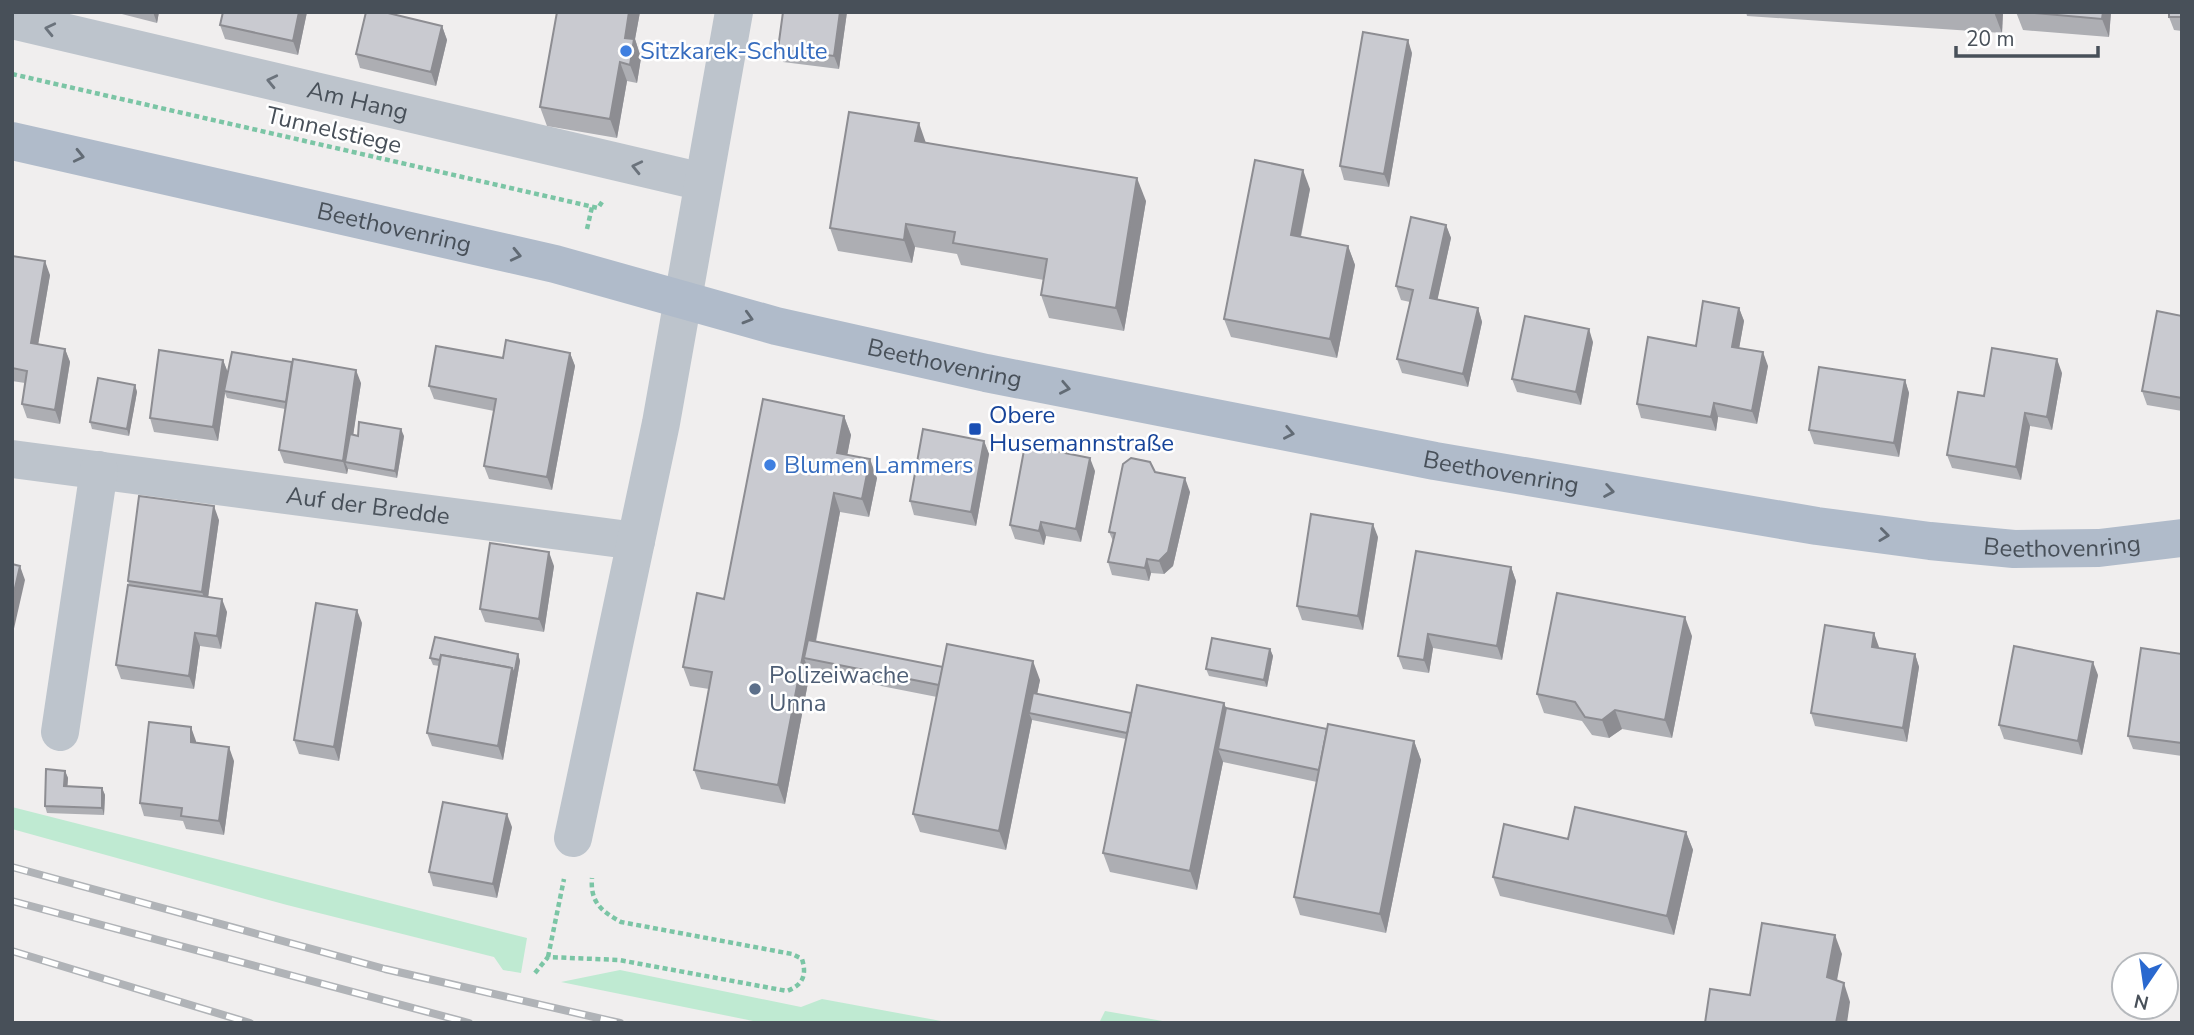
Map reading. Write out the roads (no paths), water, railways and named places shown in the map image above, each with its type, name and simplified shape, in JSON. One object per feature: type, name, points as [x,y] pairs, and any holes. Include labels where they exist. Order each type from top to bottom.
[{"type":"main road","name":"Beethovenring","points":[[12,141],[555,264],[776,326],[986,373],[1434,461],[1817,526],[2014,549],[2099,548],[2182,538]]},
{"type":"street","points":[[573,838],[636,541],[734,12]]},
{"type":"street","name":"Am Hang","points":[[12,20],[703,182]]},
{"type":"street","name":"Auf der Bredde","points":[[12,458],[636,541]]},
{"type":"street","points":[[60,732],[99,470]]},
{"type":"railway","points":[[12,867],[385,969],[620,1023]]},
{"type":"railway","points":[[12,901],[469,1023]]},
{"type":"railway","points":[[12,951],[250,1023]]},
{"type":"place","name":"Sitzkarek-Schulte","points":[[626,51]]},
{"type":"place","name":"Obere Husemannstraße","points":[[975,429]]},
{"type":"place","name":"Blumen Lammers","points":[[770,465]]},
{"type":"place","name":"Polizeiwache Unna","points":[[755,689]]}]
